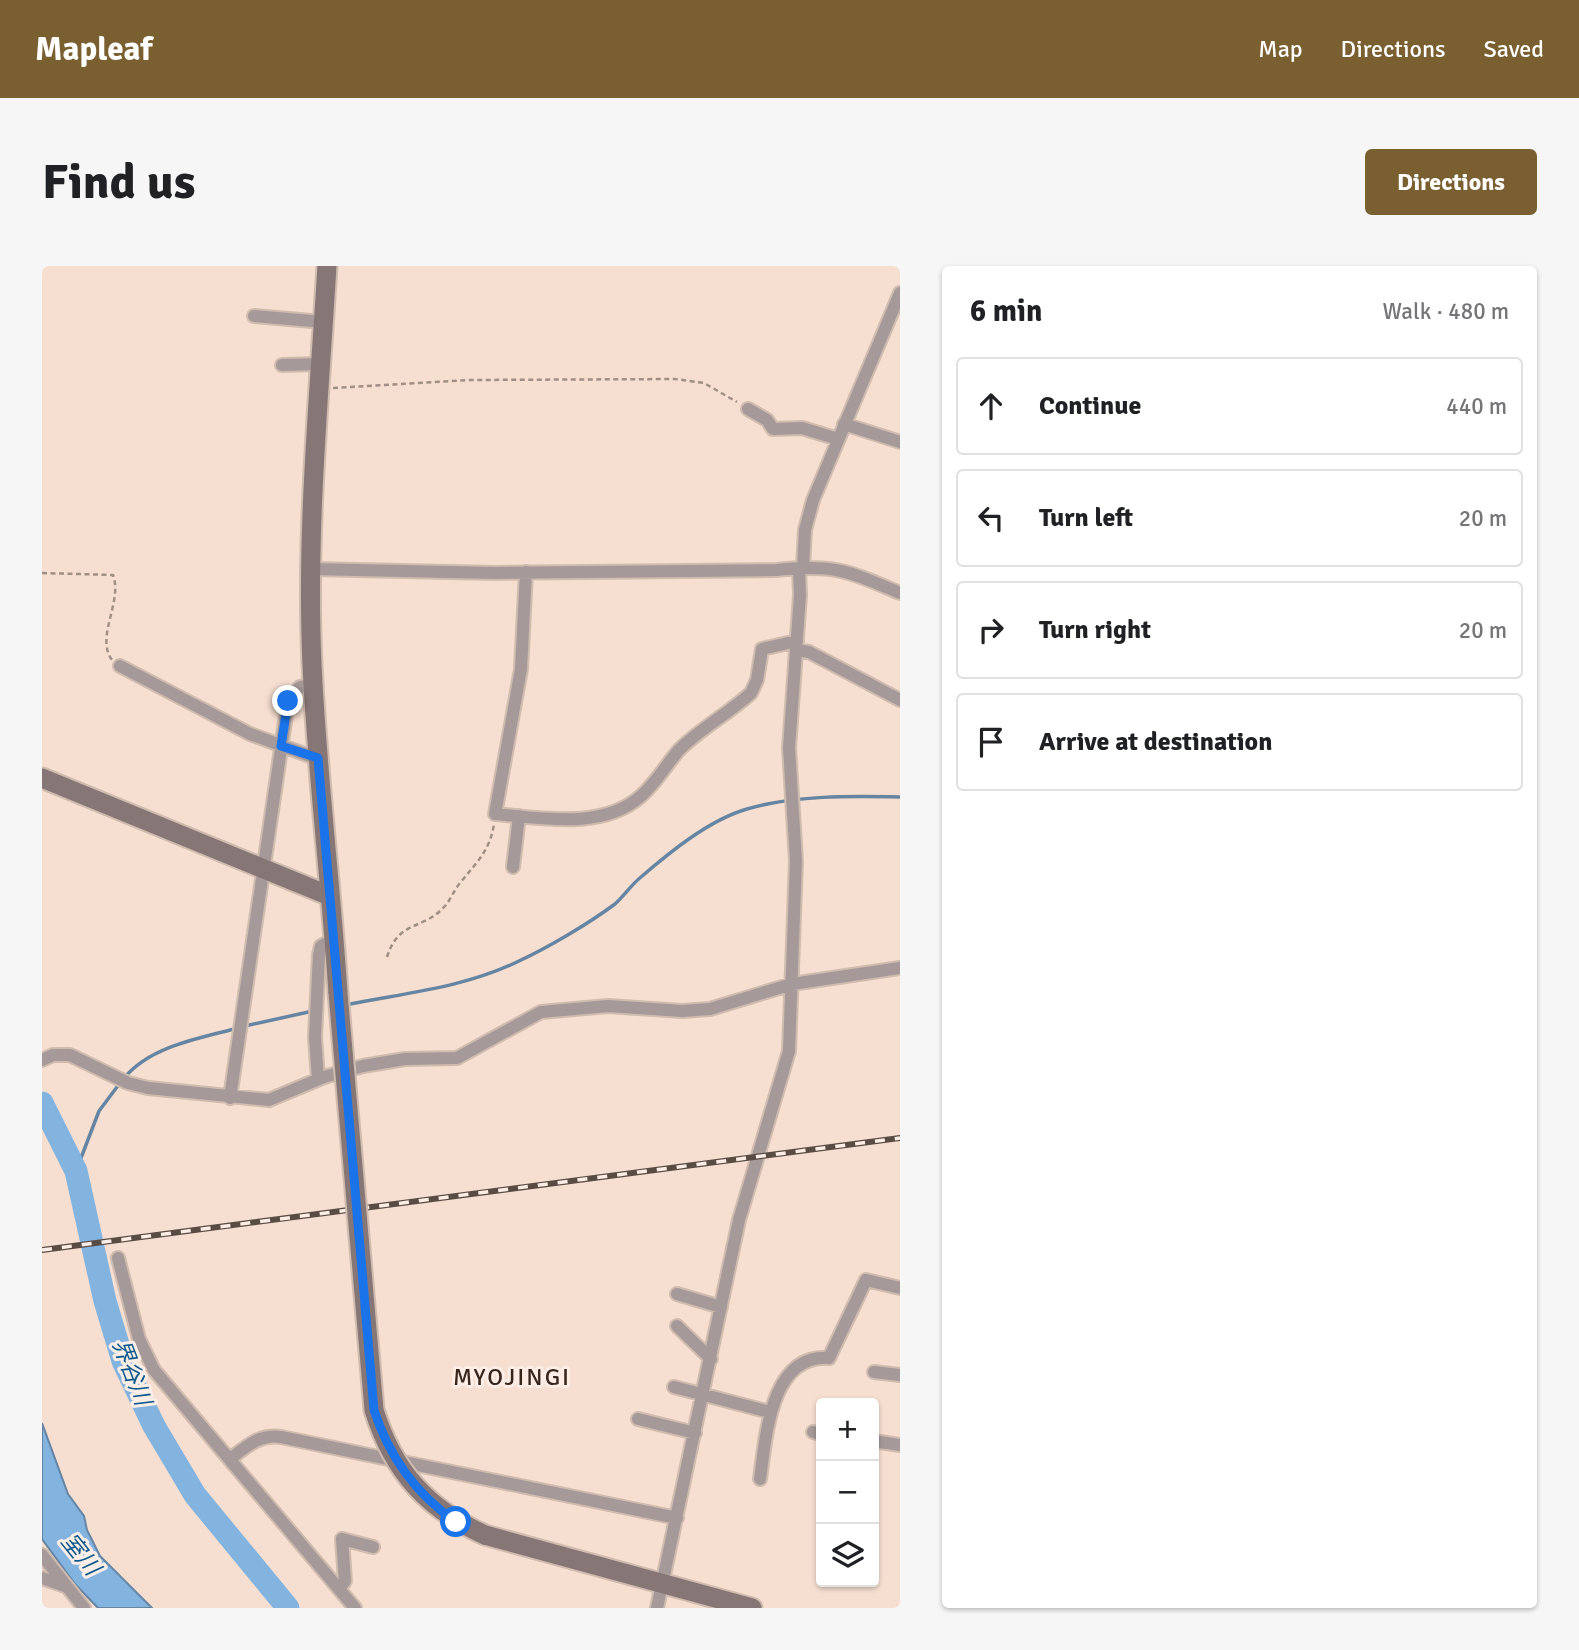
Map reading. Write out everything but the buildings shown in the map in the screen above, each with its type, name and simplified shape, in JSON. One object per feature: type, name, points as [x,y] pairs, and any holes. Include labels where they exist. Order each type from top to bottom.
[{"type":"street","points":[[327,266],[311,569],[313,684],[374,1410],[393,1456],[420,1492],[456,1522],[485,1535],[746,1607]]},
{"type":"street","points":[[657,1608],[742,1207],[789,1051],[796,861],[789,748],[801,567],[806,530],[813,500],[844,424],[896,313],[900,293]]},
{"type":"street","points":[[254,316],[323,322]]},
{"type":"street","points":[[282,365],[321,364]]},
{"type":"street","points":[[748,409],[767,420],[773,429],[802,428],[838,439]]},
{"type":"street","points":[[844,424],[900,442]]},
{"type":"street","points":[[311,569],[526,572],[801,567],[844,570],[900,593]]},
{"type":"street","points":[[526,572],[521,669],[495,814],[582,817],[625,809],[643,795],[679,751],[751,693],[757,680],[762,649],[796,646],[900,700]]},
{"type":"street","points":[[120,666],[235,727],[318,758]]},
{"type":"street","points":[[230,1098],[288,701],[300,687],[313,684]]},
{"type":"street","points":[[42,778],[330,896]]},
{"type":"street","points":[[513,867],[519,816]]},
{"type":"street","points":[[318,1079],[315,1037],[319,955],[321,946],[333,940]]},
{"type":"street","points":[[42,1060],[53,1055],[70,1055],[123,1080],[148,1088],[269,1100],[318,1079],[377,1063],[457,1058],[541,1012],[608,1006],[682,1012],[710,1009],[792,984],[900,968]]},
{"type":"street","points":[[118,1258],[145,1357],[355,1608]]},
{"type":"street","points":[[760,1479],[770,1412],[794,1368],[814,1357],[829,1358],[866,1280],[900,1288]]},
{"type":"street","points":[[677,1294],[721,1307]]},
{"type":"street","points":[[677,1326],[711,1359]]},
{"type":"street","points":[[874,1372],[900,1376]]},
{"type":"street","points":[[674,1387],[770,1412]]},
{"type":"street","points":[[638,1419],[695,1433]]},
{"type":"street","points":[[230,1459],[258,1438],[268,1435],[677,1518]]},
{"type":"street","points":[[879,1442],[900,1445]]},
{"type":"street","points":[[339,1589],[345,1581],[342,1539],[373,1547]]},
{"type":"street","points":[[42,1555],[81,1607]]},
{"type":"street","points":[[42,1578],[65,1586]]},
{"type":"path","points":[[319,389],[470,380],[675,379],[704,383],[748,409]]},
{"type":"path","points":[[42,573],[113,575],[114,608],[105,647],[108,656],[120,666]]},
{"type":"path","points":[[387,957],[393,940],[399,933],[421,924],[445,906],[461,882],[479,863],[490,844],[495,814]]},
{"type":"water","name":"室川","points":[[42,1423],[68,1494],[84,1516],[87,1530],[100,1556],[152,1608],[98,1608],[75,1584],[42,1539]]},
{"type":"waterway","points":[[345,1005],[455,984],[498,970],[531,955],[604,912],[677,847],[733,814],[765,804],[803,799],[900,797]]},
{"type":"waterway","points":[[245,1026],[313,1011]]},
{"type":"waterway","points":[[125,1077],[136,1066],[162,1051],[238,1028]]},
{"type":"waterway","points":[[76,1171],[99,1111],[120,1083]]},
{"type":"waterway","name":"界谷川","points":[[42,1103],[76,1171],[105,1301],[123,1361],[154,1426],[195,1495],[288,1608]]},
{"type":"railway","points":[[42,1250],[900,1138]]},
{"type":"district","name":"MYOJINGI","points":[[512,1377]]},
{"type":"route","points":[[288,701],[281,746],[318,758],[374,1410],[381,1433],[403,1471],[437,1509],[456,1522]]}]
